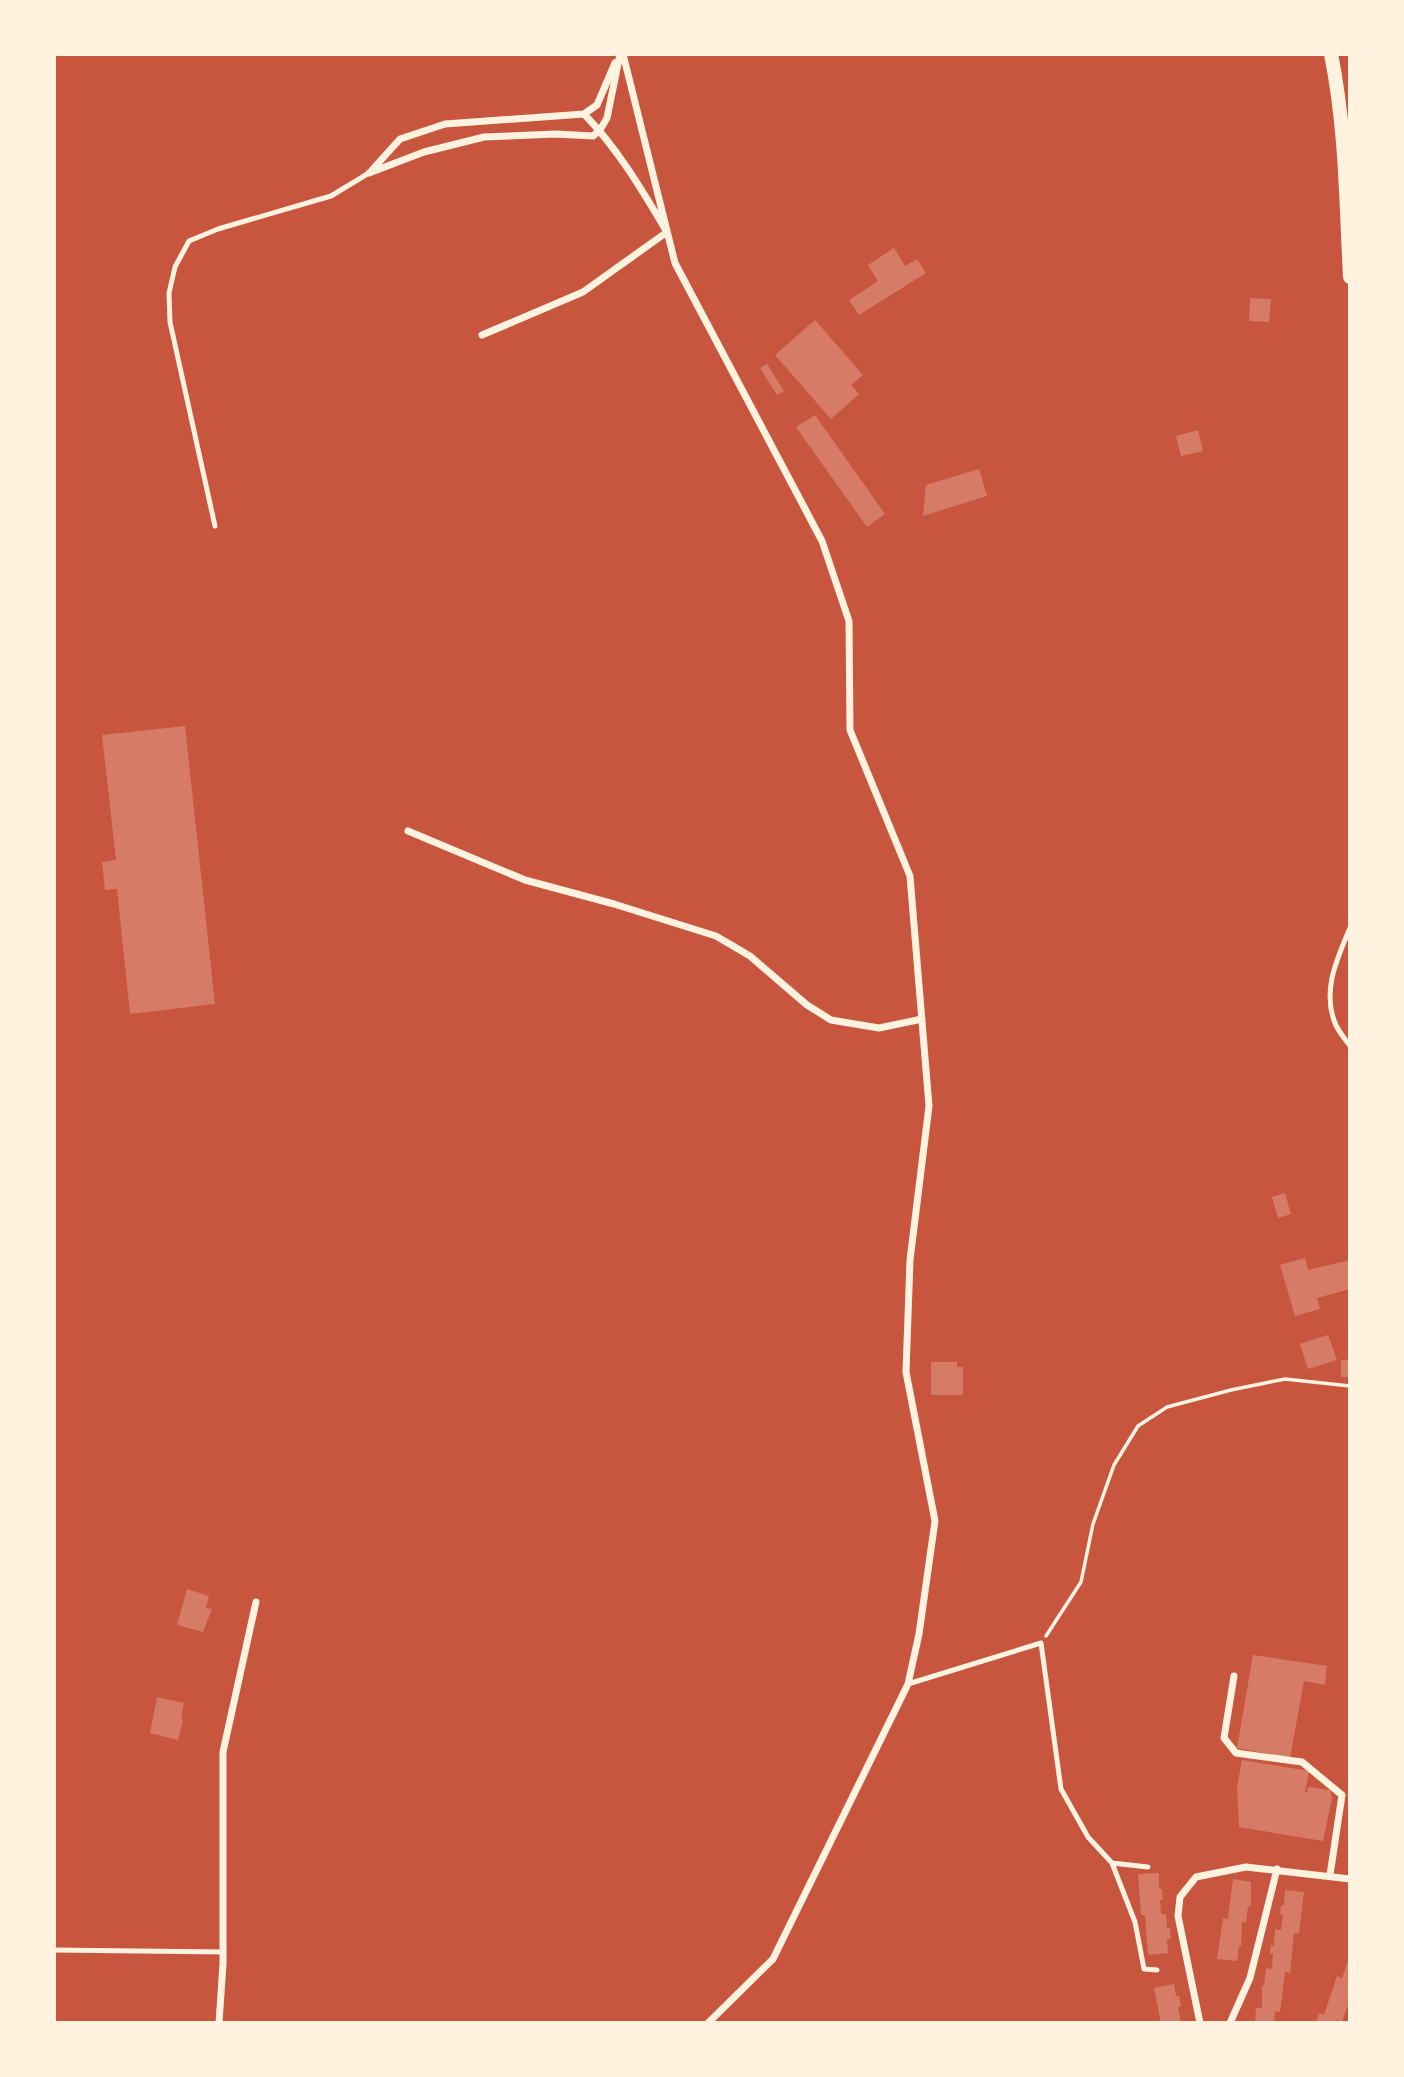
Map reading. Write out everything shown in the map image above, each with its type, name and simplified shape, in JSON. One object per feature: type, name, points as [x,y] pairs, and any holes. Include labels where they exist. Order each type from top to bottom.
[{"type":"main road","points":[[1330,57],[1344,145],[1350,277]]},
{"type":"street","points":[[369,173],[400,139],[445,124],[584,114],[597,105],[620,54]]},
{"type":"street","points":[[369,173],[424,152],[484,137],[593,135],[600,130],[607,118],[620,54]]},
{"type":"street","points":[[620,54],[675,263],[821,541],[849,621],[850,730],[910,876],[929,1106],[910,1260],[906,1372],[935,1521],[919,1634],[908,1684],[773,1959],[708,2023]]},
{"type":"street","points":[[584,114],[629,168],[667,232]]},
{"type":"street","points":[[482,335],[583,292],[667,232]]},
{"type":"street","points":[[408,831],[525,880],[716,936],[750,956],[807,1005],[831,1020],[879,1028],[922,1019]]},
{"type":"street","points":[[219,2023],[224,1952],[223,1752],[256,1602]]},
{"type":"street","points":[[1234,1676],[1224,1738],[1236,1753],[1302,1762],[1342,1795],[1330,1875]]},
{"type":"street","points":[[1200,2023],[1178,1916],[1181,1897],[1196,1877],[1246,1867],[1350,1879]]},
{"type":"street","points":[[1230,2023],[1250,1978],[1277,1869]]},
{"type":"lane","points":[[215,526],[170,321],[169,293],[174,267],[189,241],[218,229],[331,196],[369,173]]},
{"type":"lane","points":[[1350,928],[1335,963],[1329,994],[1335,1023],[1350,1046]]},
{"type":"lane","points":[[908,1684],[1041,1643],[1061,1789],[1088,1838],[1112,1863],[1135,1922],[1144,1969],[1157,1970]]},
{"type":"lane","points":[[1112,1863],[1148,1867]]},
{"type":"lane","points":[[54,1950],[224,1952]]},
{"type":"path","points":[[1041,1643],[1081,1582],[1093,1524],[1114,1465],[1138,1426],[1167,1407],[1285,1379],[1350,1386]]},
{"type":"building","points":[[894,248],[905,266],[917,259],[926,273],[859,315],[849,300],[878,281],[868,265]]},
{"type":"building","points":[[1250,298],[1271,299],[1269,322],[1249,321]]},
{"type":"building","points":[[815,320],[863,375],[851,385],[859,394],[831,419],[775,355]]},
{"type":"building","points":[[767,364],[784,391],[777,395],[760,368]]},
{"type":"building","points":[[815,415],[885,514],[867,527],[796,427]]},
{"type":"building","points":[[1198,430],[1203,451],[1181,456],[1176,436]]},
{"type":"building","points":[[979,469],[987,496],[923,516],[926,485]]},
{"type":"building","points":[[185,726],[215,1004],[130,1014],[117,889],[105,890],[102,862],[116,860],[102,735]]},
{"type":"building","points":[[1285,1193],[1291,1214],[1278,1218],[1272,1197]]},
{"type":"building","points":[[1305,1258],[1308,1270],[1350,1260],[1350,1289],[1317,1298],[1320,1309],[1295,1316],[1280,1265]]},
{"type":"building","points":[[1328,1335],[1337,1360],[1308,1369],[1300,1344]]},
{"type":"building","points":[[1341,1360],[1350,1360],[1350,1377],[1341,1377]]},
{"type":"building","points":[[931,1362],[957,1362],[957,1367],[963,1367],[963,1395],[931,1395]]},
{"type":"building","points":[[187,1589],[209,1596],[206,1608],[212,1609],[203,1632],[177,1625]]},
{"type":"building","points":[[1253,1655],[1327,1666],[1325,1685],[1304,1681],[1290,1758],[1237,1748]]},
{"type":"building","points":[[157,1697],[184,1703],[178,1740],[150,1733]]},
{"type":"building","points":[[1242,1760],[1309,1771],[1305,1792],[1307,1793],[1308,1787],[1330,1790],[1332,1798],[1323,1841],[1239,1827],[1237,1787]]},
{"type":"building","points":[[1159,1873],[1159,1889],[1162,1889],[1163,1899],[1160,1900],[1161,1914],[1166,1914],[1171,1939],[1167,1939],[1168,1953],[1148,1955],[1138,1874]]},
{"type":"building","points":[[1233,1879],[1251,1882],[1251,1907],[1248,1906],[1246,1923],[1242,1922],[1237,1961],[1217,1959],[1223,1918],[1228,1919]]},
{"type":"building","points":[[1285,1890],[1304,1892],[1299,1933],[1294,1933],[1290,1973],[1285,1972],[1280,2012],[1275,2011],[1274,2023],[1255,2023],[1256,2008],[1262,2008],[1262,1985],[1264,1986],[1266,1968],[1272,1969],[1273,1954],[1270,1954],[1271,1945],[1274,1946],[1275,1929],[1281,1930],[1283,1914],[1280,1914]]},
{"type":"building","points":[[1350,1956],[1350,2004],[1342,2022],[1336,2020],[1335,2023],[1316,2023],[1319,2013],[1324,2015],[1337,1976],[1342,1978]]},
{"type":"building","points":[[1174,1984],[1181,2006],[1178,2007],[1181,2023],[1161,2023],[1154,1988]]}]
